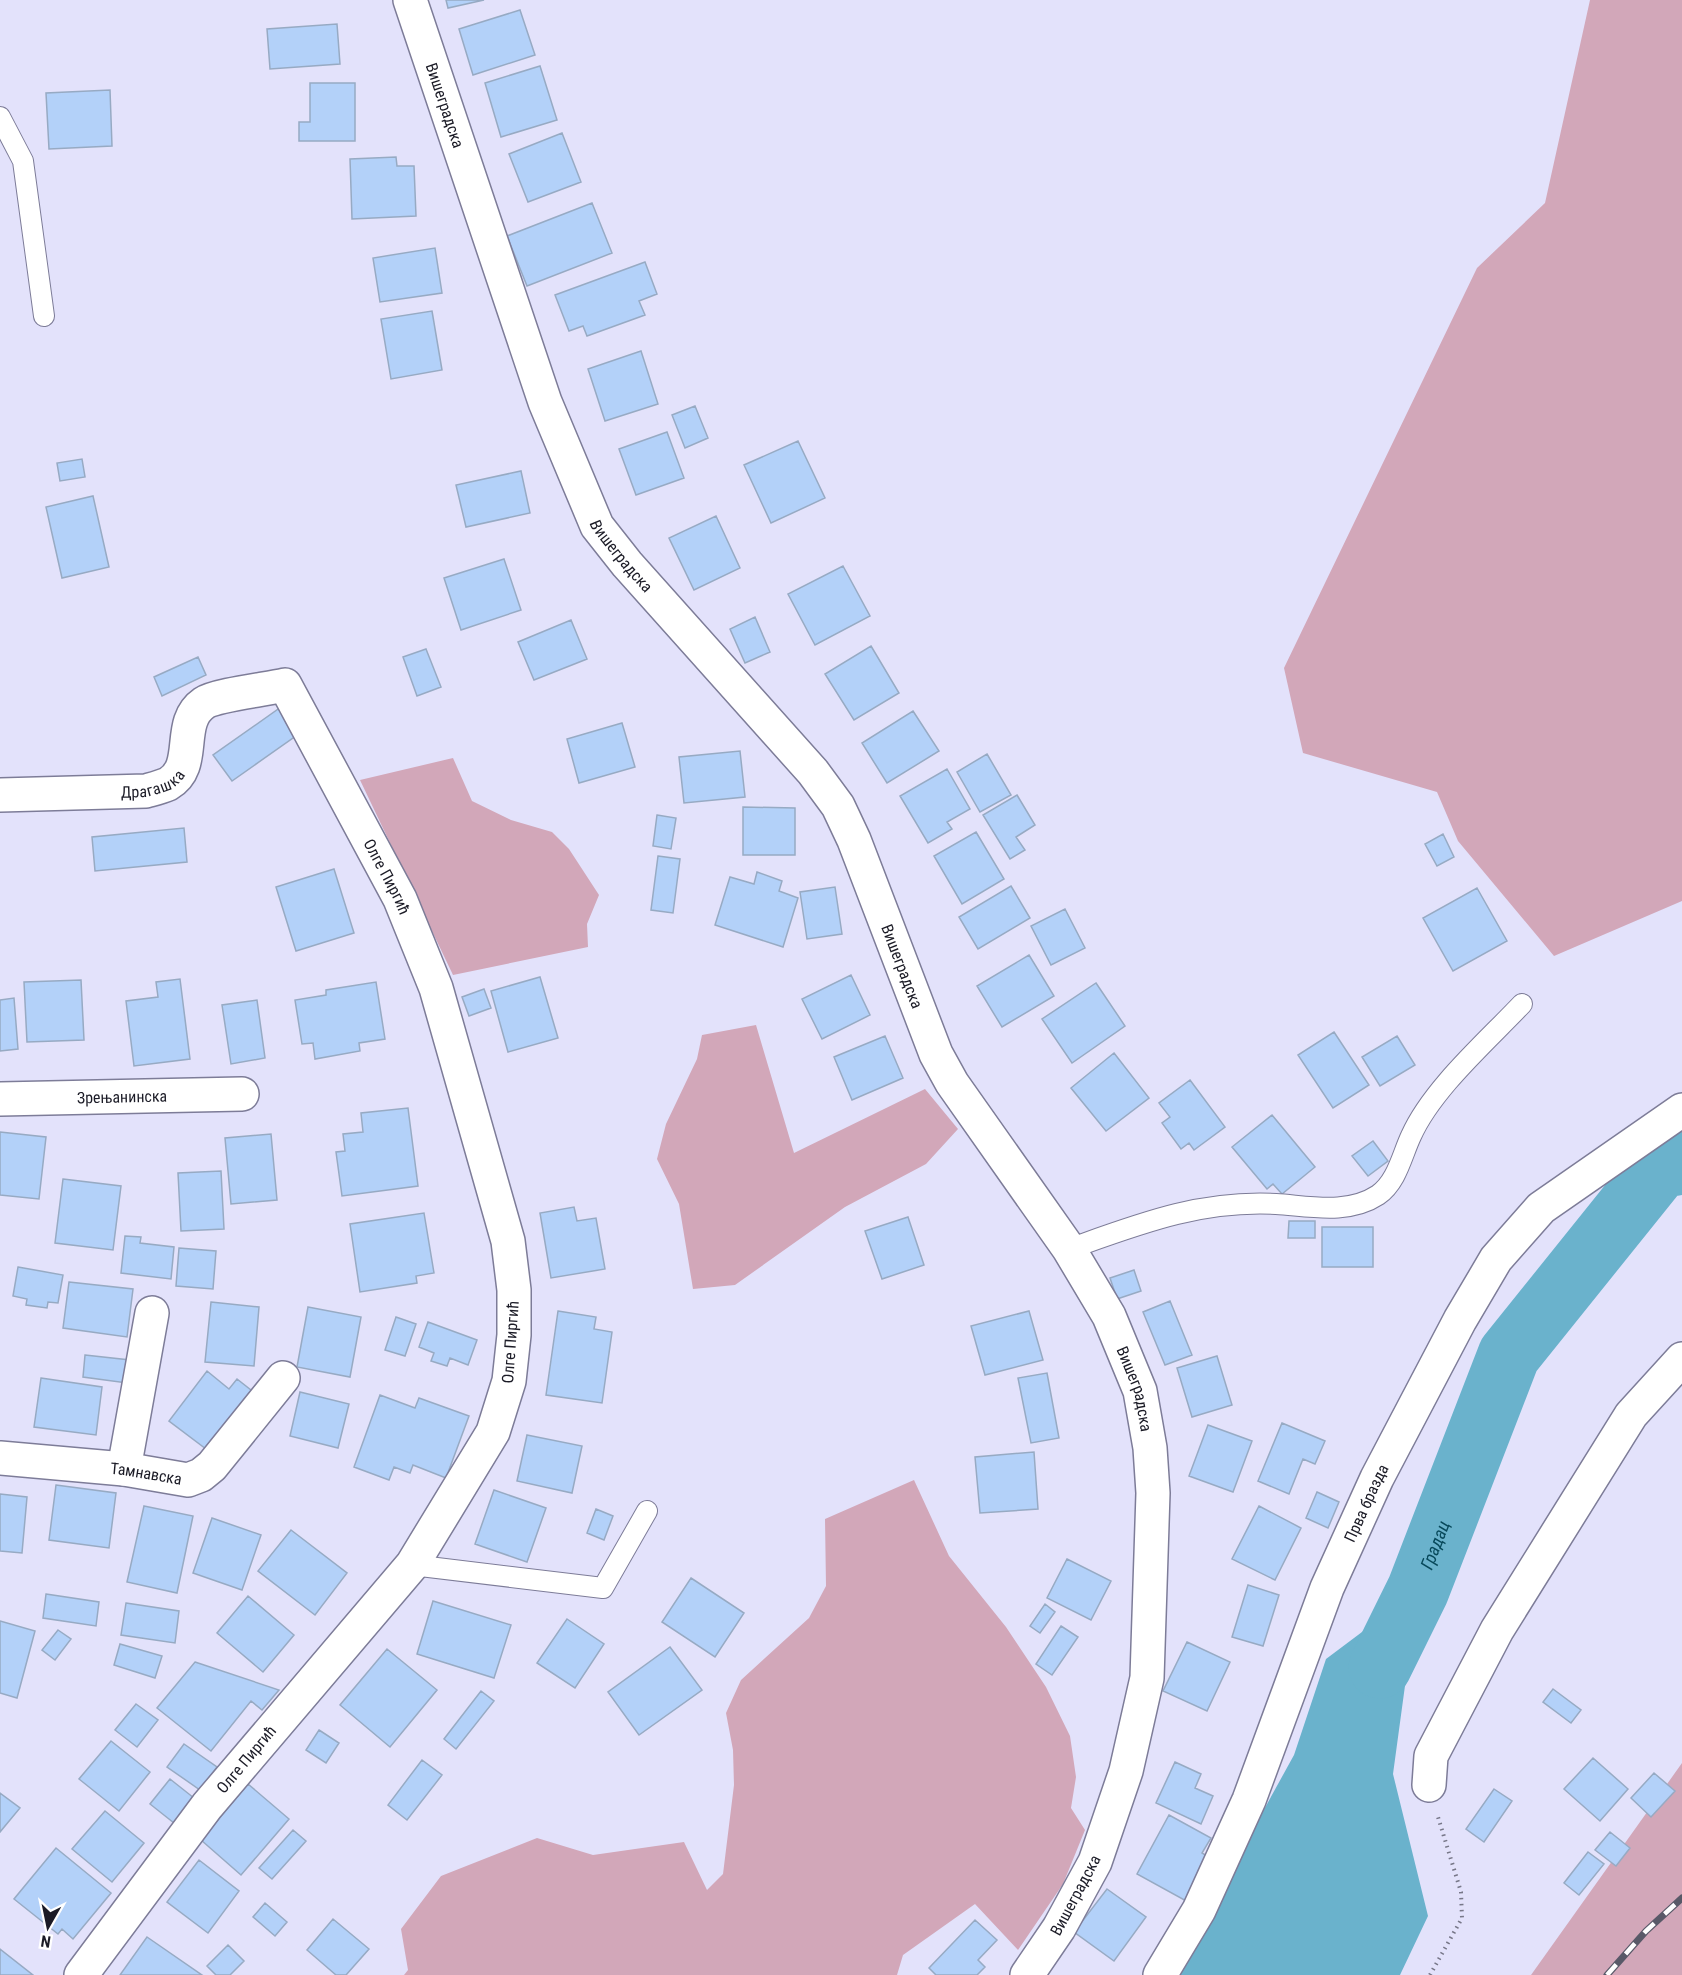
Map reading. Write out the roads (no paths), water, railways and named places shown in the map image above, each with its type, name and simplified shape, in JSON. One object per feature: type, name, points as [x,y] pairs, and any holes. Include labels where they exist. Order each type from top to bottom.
[{"type":"street","name":"Вишеградска","points":[[410,0],[545,402],[597,526],[627,564],[813,772],[838,806],[855,840],[936,1054],[952,1083],[1069,1249],[1109,1316],[1140,1391],[1153,1493],[1147,1678],[1126,1771],[1095,1862],[1059,1928],[1028,1975]]},
{"type":"street","name":"Драгашка","points":[[0,795],[146,791],[168,783],[179,774],[185,761],[187,729],[193,712],[206,701],[285,685]]},
{"type":"street","name":"Олге Пиргић","points":[[81,1975],[207,1806],[412,1565],[493,1432],[509,1381],[514,1335],[514,1290],[508,1241],[436,988],[400,899],[285,685]]},
{"type":"street","name":"Зрењанинска","points":[[0,1099],[242,1094]]},
{"type":"street","name":"Прва бразда","points":[[1160,1975],[1199,1910],[1250,1800],[1327,1588],[1377,1478],[1460,1320],[1496,1259],[1540,1208],[1682,1110]]},
{"type":"street","points":[[124,1469],[152,1313]]},
{"type":"street","points":[[1429,1785],[1431,1756],[1497,1630],[1632,1415],[1682,1359]]},
{"type":"street","name":"Тамнавска","points":[[0,1458],[124,1469],[188,1480],[201,1475],[212,1466],[283,1378]]},
{"type":"lane","points":[[0,117],[23,161],[44,316]]},
{"type":"lane","points":[[1069,1249],[1165,1215],[1209,1206],[1252,1203],[1344,1208],[1379,1194],[1394,1176],[1411,1135],[1427,1107],[1522,1004]]},
{"type":"lane","points":[[412,1565],[603,1588],[647,1511]]},
{"type":"water","points":[[1418,1590],[1393,1774],[1428,1916],[1400,1975],[1177,1975],[1223,1884],[1294,1755],[1326,1659]]},
{"type":"waterway","name":"Градац","points":[[1380,1667],[1418,1590],[1509,1355],[1660,1167],[1682,1163]]},
{"type":"railway","points":[[1607,1975],[1646,1931],[1682,1898]]}]
